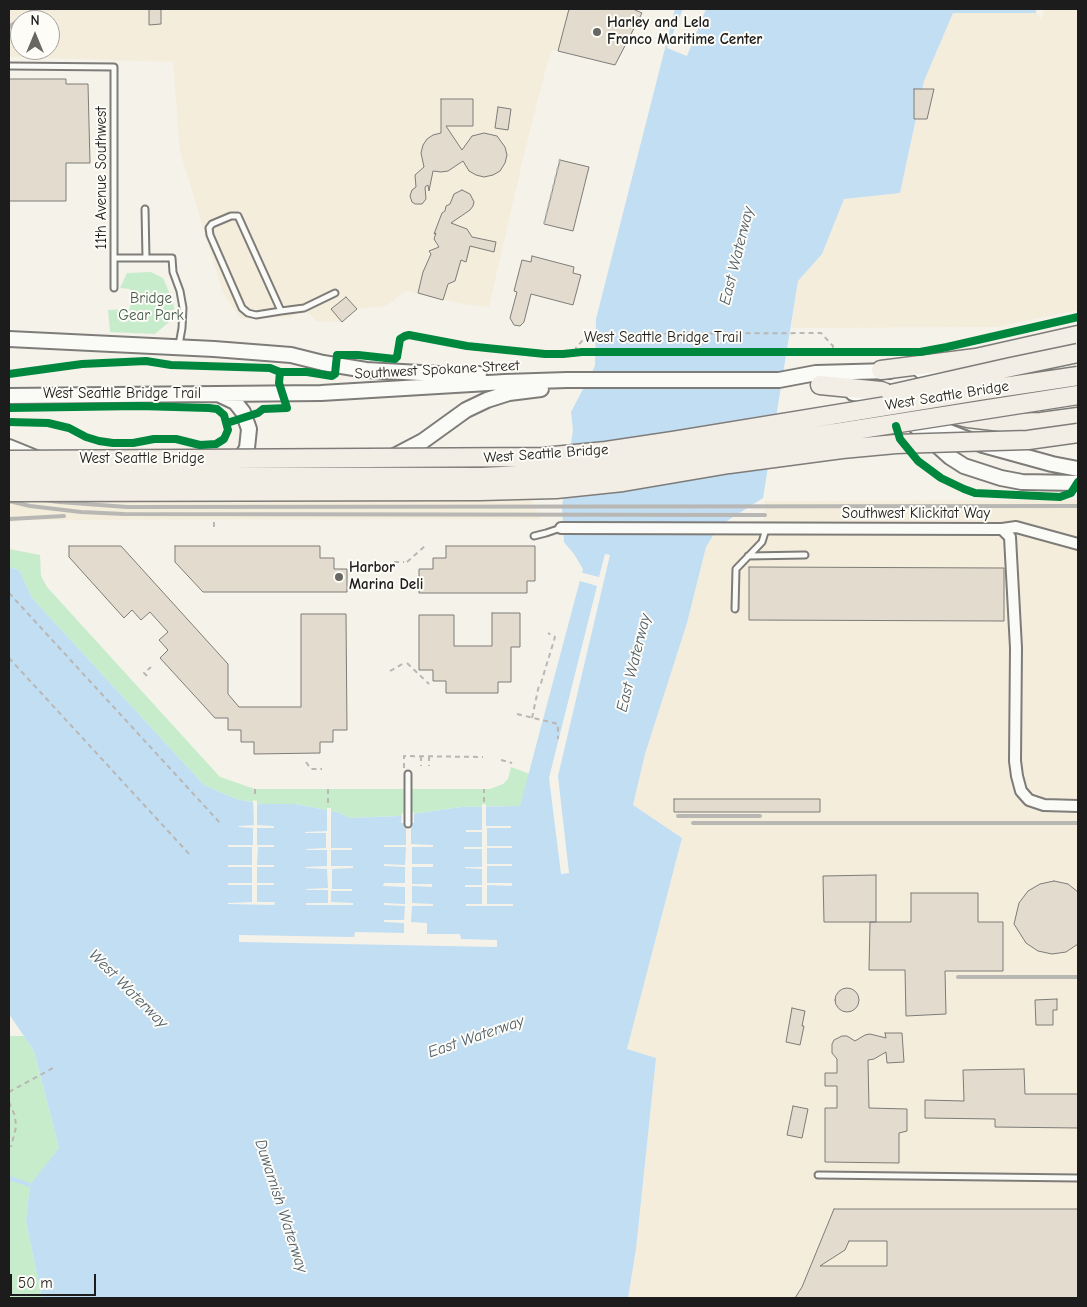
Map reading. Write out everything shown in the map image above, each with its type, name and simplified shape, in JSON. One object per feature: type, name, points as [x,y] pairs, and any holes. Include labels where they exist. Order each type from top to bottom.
[{"type":"highway","points":[[881,370],[976,358],[1078,335]]},
{"type":"highway","points":[[742,430],[975,375],[1078,353]]},
{"type":"highway","name":"West Seattle Bridge","points":[[9,460],[543,457],[606,451],[1078,376]]},
{"type":"highway","points":[[820,385],[881,391],[924,407],[968,418],[1010,423],[1078,417]]},
{"type":"highway","name":"West Seattle Bridge","points":[[9,476],[482,477],[562,473],[663,460],[1078,395]]},
{"type":"highway","points":[[9,492],[556,489],[622,482],[728,464],[842,449],[896,444],[1028,440],[1078,433]]},
{"type":"main road","points":[[9,340],[178,347],[290,355],[366,370],[457,375],[534,373],[552,375],[567,380],[779,380],[820,385],[860,394],[902,414],[982,445],[1078,469]]},
{"type":"main road","points":[[779,380],[816,373],[881,370],[955,372],[1036,369],[1078,362]]},
{"type":"main road","points":[[9,469],[25,472],[189,474],[334,473],[363,469],[383,462],[423,441],[466,410],[487,400],[509,393],[555,388],[567,380]]},
{"type":"main road","name":"Southwest Spokane Street","points":[[9,396],[321,393],[567,380]]},
{"type":"main road","points":[[9,447],[36,458],[69,466],[190,467],[223,473],[239,462],[247,448],[249,430],[243,412],[235,402],[220,395]]},
{"type":"main road","points":[[902,414],[950,457],[964,466],[1001,478],[1022,482],[1078,483]]},
{"type":"street","points":[[1002,529],[1016,527],[1078,544]]},
{"type":"street","name":"Southwest Klickitat Way","points":[[561,528],[1002,529],[1010,538],[1016,648],[1015,761],[1021,792],[1029,800],[1044,805],[1078,806]]},
{"type":"lane","name":"11th Avenue Southwest","points":[[9,66],[114,67],[114,288]]},
{"type":"lane","points":[[145,209],[146,258]]},
{"type":"lane","points":[[281,311],[238,216],[231,216],[212,224],[209,228],[210,235],[242,308],[248,313],[256,314],[281,311],[304,308],[335,293]]},
{"type":"lane","points":[[114,258],[172,258],[173,272],[184,308],[178,347]]},
{"type":"lane","points":[[534,536],[561,528]]},
{"type":"lane","points":[[735,609],[736,569],[762,542],[766,529]]},
{"type":"lane","points":[[748,556],[805,555]]},
{"type":"lane","points":[[407,772],[408,824]]},
{"type":"lane","points":[[818,1175],[1078,1178]]},
{"type":"path","points":[[544,224],[560,160]]},
{"type":"path","points":[[699,333],[699,352]]},
{"type":"path","points":[[577,352],[576,348],[588,334],[820,333],[832,346],[833,352]]},
{"type":"path","points":[[823,352],[842,352]]},
{"type":"path","points":[[214,522],[214,531]]},
{"type":"path","points":[[394,562],[405,562],[426,545]]},
{"type":"path","points":[[9,593],[221,824]]},
{"type":"path","points":[[532,718],[539,685],[555,637],[548,634]]},
{"type":"path","points":[[9,658],[191,856]]},
{"type":"path","points":[[390,671],[406,663],[429,684]]},
{"type":"path","points":[[147,676],[144,673],[151,667]]},
{"type":"path","points":[[517,714],[558,724],[558,739]]},
{"type":"path","points":[[407,772],[404,767],[404,756],[483,757]]},
{"type":"path","points":[[421,756],[421,766]]},
{"type":"path","points":[[429,756],[429,766]]},
{"type":"path","points":[[501,760],[512,763]]},
{"type":"path","points":[[306,762],[311,769],[322,769]]},
{"type":"path","points":[[255,789],[255,796]]},
{"type":"path","points":[[328,789],[328,806]]},
{"type":"path","points":[[484,789],[484,802]]},
{"type":"path","points":[[9,1092],[53,1068]]},
{"type":"path","points":[[9,1102],[15,1116],[16,1127],[11,1147]]},
{"type":"shaded area","points":[[9,9],[569,9],[558,51],[552,50],[546,68],[489,307],[464,304],[406,291],[386,306],[357,309],[342,322],[316,321],[304,308],[291,317],[241,319],[223,293],[180,152],[173,62],[60,59],[60,10],[10,10],[10,57]]},
{"type":"shaded area","points":[[1044,9],[1078,9],[1078,310],[996,327],[791,328],[798,281],[822,254],[844,199],[900,193],[924,81],[953,13],[1036,13],[1042,20]]},
{"type":"shaded area","points":[[9,479],[169,500],[531,499],[541,519],[26,520],[9,523]]},
{"type":"shaded area","points":[[1078,500],[1078,542],[1019,521],[987,522],[1078,550],[1078,1298],[628,1298],[636,1249],[656,1058],[627,1049],[682,838],[633,805],[645,754],[687,623],[706,547],[719,526],[724,522],[763,521],[766,506],[764,501]]},
{"type":"green space","name":"Bridge Gear Park","points":[[151,272],[163,278],[173,301],[175,317],[155,334],[110,332],[108,310],[130,309],[130,289],[120,288],[127,273]]},
{"type":"green space","points":[[9,549],[40,555],[41,576],[47,587],[220,777],[255,789],[490,789],[503,784],[508,779],[511,767],[530,774],[520,806],[461,807],[399,816],[350,818],[337,812],[295,804],[262,804],[236,799],[204,785],[32,598],[19,570],[9,567]]},
{"type":"green space","points":[[9,1036],[24,1036],[34,1051],[59,1148],[30,1186],[26,1221],[42,1298],[9,1298]]},
{"type":"water","points":[[675,9],[1036,9],[1036,13],[953,13],[924,81],[900,193],[844,199],[822,254],[798,281],[763,498],[719,526],[706,547],[687,623],[645,754],[633,805],[682,838],[627,1049],[656,1058],[636,1249],[628,1298],[42,1298],[26,1221],[30,1185],[59,1148],[34,1051],[9,1014],[9,567],[19,570],[32,598],[204,785],[236,799],[262,804],[295,804],[337,812],[350,818],[399,816],[461,807],[520,806],[583,569],[564,542],[562,507],[573,430],[571,412],[595,366],[596,319]]},
{"type":"pier","points":[[683,9],[706,9],[687,56],[667,48]]},
{"type":"pier","points":[[605,554],[610,555],[558,776],[569,873],[561,874],[549,778],[597,586],[577,580],[579,572],[599,577]]},
{"type":"pier","points":[[253,800],[257,801],[257,825],[274,826],[274,828],[257,828],[257,845],[274,845],[274,847],[258,847],[257,865],[274,865],[274,867],[257,867],[257,883],[274,883],[274,885],[257,885],[257,902],[275,902],[274,905],[228,904],[252,902],[252,885],[228,885],[228,883],[252,883],[252,867],[228,867],[228,865],[252,865],[252,847],[228,847],[228,845],[253,845],[253,828],[238,827],[254,825]]},
{"type":"pier","points":[[482,804],[486,804],[486,826],[511,826],[511,828],[487,828],[487,846],[512,846],[512,848],[487,848],[487,864],[512,864],[512,866],[487,866],[487,883],[512,883],[512,886],[487,885],[487,904],[513,904],[513,906],[466,906],[466,904],[482,904],[482,887],[465,887],[465,885],[482,885],[482,869],[465,867],[482,867],[482,849],[464,849],[464,847],[482,847],[482,832],[466,832],[466,830],[482,830]]},
{"type":"pier","points":[[327,808],[331,808],[331,848],[352,848],[352,850],[331,850],[331,866],[353,866],[353,868],[332,869],[332,889],[352,889],[352,891],[331,891],[331,902],[353,903],[353,905],[306,905],[306,903],[328,903],[328,890],[306,890],[328,888],[327,869],[305,868],[327,866],[327,850],[306,850],[326,848],[326,833],[305,832],[327,831]]},
{"type":"pier","points":[[414,812],[414,823],[411,823],[411,844],[433,845],[433,847],[412,847],[412,864],[433,864],[433,867],[412,867],[412,884],[432,884],[432,887],[412,886],[412,903],[433,904],[433,906],[412,906],[411,922],[427,923],[427,934],[460,934],[461,939],[497,940],[497,947],[239,942],[239,935],[354,937],[355,932],[404,933],[404,923],[384,922],[384,920],[404,920],[405,906],[384,905],[384,903],[405,904],[405,887],[383,886],[384,883],[405,883],[405,867],[384,866],[384,864],[405,865],[406,847],[384,847],[384,845],[406,845],[406,823],[401,823],[402,813]]},
{"type":"building","points":[[149,9],[161,9],[161,24],[149,25]]},
{"type":"building","name":"Harley and Lela Franco Maritime Center","points":[[569,9],[633,9],[642,13],[615,65],[558,51]]},
{"type":"building","points":[[9,79],[66,79],[66,84],[88,84],[90,163],[66,163],[66,201],[9,201]]},
{"type":"building","points":[[914,89],[934,89],[927,119],[914,119]]},
{"type":"building","points":[[441,99],[473,99],[473,126],[446,126],[462,150],[472,136],[484,133],[497,136],[505,147],[507,155],[500,171],[484,177],[469,171],[463,161],[448,171],[433,171],[429,191],[428,185],[425,187],[426,199],[422,204],[415,204],[410,196],[412,190],[416,187],[415,175],[424,167],[421,153],[423,145],[433,135],[441,133]]},
{"type":"building","points":[[498,107],[511,109],[508,130],[495,128]]},
{"type":"building","points":[[560,160],[589,167],[573,231],[544,224]]},
{"type":"building","points":[[462,190],[470,194],[474,202],[473,206],[451,223],[467,229],[472,237],[496,242],[494,252],[470,246],[466,262],[461,260],[455,281],[448,284],[443,300],[418,293],[423,272],[431,254],[429,251],[439,247],[434,239],[436,233],[434,234],[442,213],[445,211],[446,206],[450,204],[454,194]]},
{"type":"building","points":[[532,256],[574,267],[573,273],[581,275],[573,305],[531,294],[524,322],[520,326],[514,325],[510,318],[517,292],[514,291],[522,260],[531,262]]},
{"type":"building","points":[[346,297],[357,309],[342,322],[331,309]]},
{"type":"building","points":[[69,546],[121,546],[228,664],[228,694],[239,707],[301,707],[301,614],[346,614],[347,730],[333,730],[333,742],[320,742],[320,753],[254,754],[254,742],[241,742],[241,730],[228,730],[228,718],[215,718],[160,658],[168,650],[159,640],[168,632],[150,612],[141,620],[132,610],[124,618],[69,557]]},
{"type":"building","points":[[175,546],[320,546],[320,558],[334,558],[334,569],[347,569],[347,592],[203,592],[175,562]]},
{"type":"building","points":[[446,546],[535,546],[535,581],[527,581],[527,593],[419,593],[419,569],[433,569],[433,558],[446,558]]},
{"type":"building","points":[[749,567],[1004,568],[1004,621],[749,620]]},
{"type":"building","points":[[492,613],[520,613],[520,647],[511,647],[511,682],[498,682],[498,693],[446,693],[446,681],[433,681],[433,670],[419,670],[419,615],[454,615],[454,646],[492,646]]},
{"type":"building","points":[[674,799],[820,799],[820,812],[674,812]]},
{"type":"building","points":[[876,875],[876,922],[824,922],[823,876]]},
{"type":"building","points":[[1054,881],[1068,884],[1078,892],[1078,944],[1066,952],[1052,954],[1038,951],[1026,943],[1014,924],[1019,903],[1028,891],[1040,884]]},
{"type":"building","points":[[911,893],[978,893],[978,922],[1003,922],[1003,971],[945,971],[946,1014],[906,1016],[905,970],[869,970],[870,922],[911,922]]},
{"type":"building","points":[[847,988],[852,989],[858,995],[858,1005],[852,1011],[847,1012],[842,1011],[836,1005],[835,1000],[836,995],[842,989]]},
{"type":"building","points":[[1057,999],[1057,1010],[1053,1010],[1053,1025],[1036,1025],[1035,1000]]},
{"type":"building","points":[[792,1008],[805,1011],[800,1045],[786,1042]]},
{"type":"building","points":[[885,1033],[902,1033],[904,1062],[887,1063],[886,1052],[874,1059],[868,1060],[869,1108],[907,1109],[907,1131],[899,1133],[899,1163],[825,1162],[825,1108],[837,1108],[837,1086],[825,1086],[825,1073],[837,1073],[837,1059],[832,1053],[832,1044],[834,1040],[842,1036],[847,1036],[855,1041],[870,1034],[886,1038]]},
{"type":"building","points":[[1024,1069],[1025,1094],[1078,1094],[1078,1128],[995,1127],[995,1119],[925,1118],[925,1100],[964,1101],[963,1070]]},
{"type":"building","points":[[793,1106],[808,1109],[802,1138],[787,1135]]},
{"type":"building","points":[[834,1209],[1078,1209],[1078,1298],[795,1298],[802,1287]],"holes":[[[849,1241],[887,1241],[887,1266],[820,1266],[845,1250]]]},
{"type":"waterway","points":[[9,1178],[30,1185]]},
{"type":"railway","points":[[9,27],[35,9]]},
{"type":"railway","points":[[9,491],[36,499],[127,507],[1078,506]]},
{"type":"railway","points":[[9,501],[30,506],[81,512],[124,514],[765,515]]},
{"type":"railway","points":[[9,519],[64,516]]},
{"type":"railway","points":[[678,816],[760,816]]},
{"type":"railway","points":[[693,823],[1078,823]]},
{"type":"railway","points":[[958,977],[1078,977]]},
{"type":"cycle path","name":"West Seattle Bridge Trail","points":[[9,374],[82,364],[146,361],[171,365],[270,368],[280,372],[307,372],[332,376],[335,374],[337,355],[395,359],[400,339],[409,335],[467,346],[545,354],[582,352],[920,352],[1078,317]]},
{"type":"cycle path","points":[[227,423],[258,413],[263,409],[287,408],[279,383],[280,372]]},
{"type":"cycle path","name":"West Seattle Bridge Trail","points":[[9,408],[139,406],[209,408],[217,409],[224,415],[228,430],[224,439],[216,444],[200,445],[176,439],[113,443],[99,441],[69,428],[48,423],[9,422]]},
{"type":"cycle path","points":[[896,426],[900,439],[918,461],[941,478],[975,493],[1060,497],[1071,493],[1078,482]]},
{"type":"place","name":"Harley and Lela Franco Maritime Center","points":[[597,32]]},
{"type":"place","name":"Harbor Marina Deli","points":[[339,577]]},
{"type":"water label","name":"East Waterway","points":[[737,256]]},
{"type":"water label","name":"East Waterway","points":[[634,663]]},
{"type":"water label","name":"West Waterway","points":[[128,989]]},
{"type":"water label","name":"East Waterway","points":[[476,1037]]},
{"type":"water label","name":"Duwamish Waterway","points":[[281,1206]]}]
